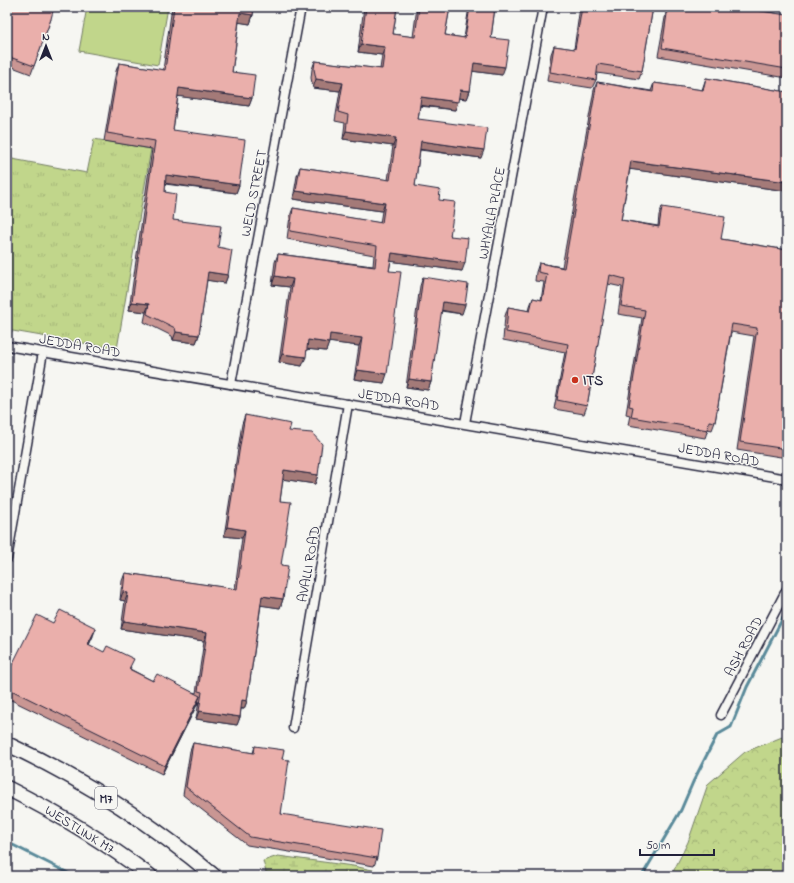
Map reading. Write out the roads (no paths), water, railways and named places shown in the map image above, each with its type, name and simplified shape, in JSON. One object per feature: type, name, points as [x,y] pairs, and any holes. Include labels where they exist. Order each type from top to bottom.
[{"type":"highway","name":"M7","points":[[11,746],[74,778],[107,798],[160,833],[214,876]]},
{"type":"highway","name":"WESTLINK M7","points":[[7,788],[42,805],[88,833],[150,876]]},
{"type":"highway","points":[[7,796],[88,833]]},
{"type":"street","name":"WELD STREET","points":[[231,384],[301,7]]},
{"type":"street","name":"WHYALLA PLACE","points":[[465,423],[543,7]]},
{"type":"street","name":"JEDDA ROAD","points":[[7,346],[787,479]]},
{"type":"street","points":[[7,559],[43,352]]},
{"type":"street","name":"AVALLI ROAD","points":[[294,728],[348,404]]},
{"type":"street","name":"ASH ROAD","points":[[721,715],[787,589]]},
{"type":"waterway","points":[[642,876],[681,810],[693,782],[717,735],[731,727],[747,687],[787,610]]},
{"type":"waterway","points":[[7,842],[74,876]]},
{"type":"place","name":"ITS","points":[[575,380]]}]
